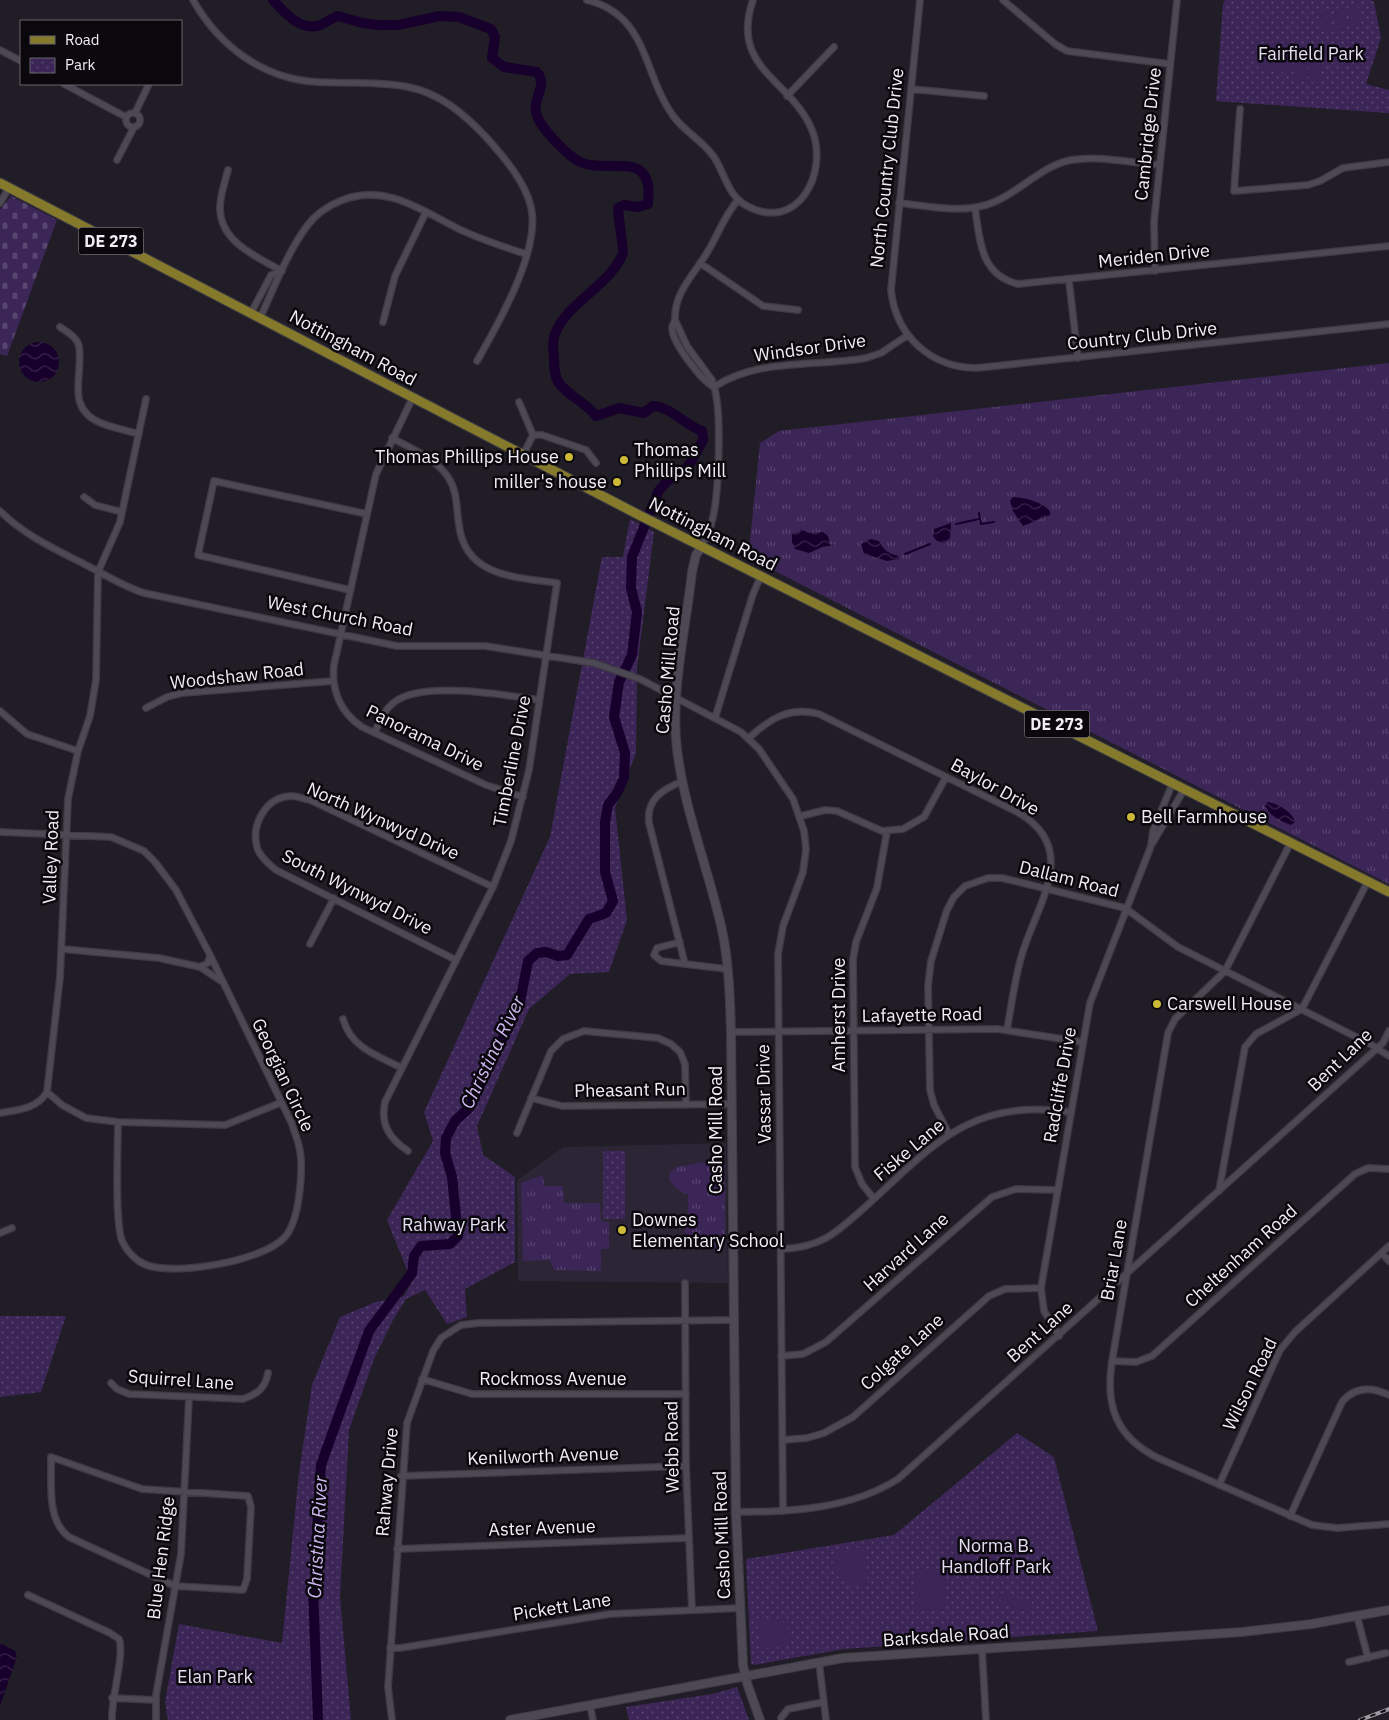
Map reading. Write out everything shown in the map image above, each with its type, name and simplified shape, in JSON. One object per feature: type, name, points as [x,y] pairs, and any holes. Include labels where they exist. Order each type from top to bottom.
[{"type":"main road","name":"Nottingham Road","points":[[0,184],[639,515],[1389,892]]},
{"type":"street","points":[[193,0],[210,26],[225,42],[242,56],[268,71],[315,82],[409,87],[438,97],[462,113],[505,160],[526,193],[533,218],[532,234],[510,302],[477,361]]},
{"type":"street","points":[[587,0],[609,8],[629,24],[639,40],[673,116],[710,152],[738,200],[754,210],[776,212],[797,204],[810,188],[818,162],[815,138],[806,118],[761,67],[750,46],[748,20],[753,0]]},
{"type":"street","name":"North Country Club Drive","points":[[908,336],[896,314],[891,290],[920,0]]},
{"type":"street","points":[[1003,0],[1026,16],[1056,44],[1067,51],[1170,64]]},
{"type":"street","name":"Cambridge Drive","points":[[1155,271],[1153,232],[1177,0]]},
{"type":"street","points":[[786,96],[834,47]]},
{"type":"street","points":[[0,50],[20,60]]},
{"type":"street","points":[[66,85],[126,117]]},
{"type":"street","points":[[135,113],[149,85]]},
{"type":"street","points":[[910,89],[984,96]]},
{"type":"street","points":[[1240,108],[1234,191],[1308,185],[1343,168],[1389,162]]},
{"type":"street","points":[[126,117],[129,113],[135,113]]},
{"type":"street","points":[[117,160],[134,127],[140,120],[135,113]]},
{"type":"street","points":[[126,117],[127,124],[134,127]]},
{"type":"street","points":[[899,203],[952,208],[976,208],[996,202],[1044,171],[1072,160],[1090,159],[1159,165]]},
{"type":"street","points":[[228,170],[220,207],[224,226],[240,245],[282,271]]},
{"type":"street","points":[[0,203],[9,188]]},
{"type":"street","points":[[255,316],[308,225],[322,212],[338,202],[364,195],[383,195],[401,199],[472,235],[526,254]]},
{"type":"street","points":[[702,546],[710,528],[714,510],[719,410],[714,387],[707,384],[679,347],[672,329],[675,320],[675,308],[680,292],[700,263],[724,218],[738,200]]},
{"type":"street","name":"Meriden Drive","points":[[976,208],[983,256],[998,276],[1011,282],[1025,285],[1389,246]]},
{"type":"street","points":[[383,322],[395,276],[426,212]]},
{"type":"street","points":[[700,263],[763,306],[798,310]]},
{"type":"street","points":[[255,316],[271,275],[282,271]]},
{"type":"street","points":[[1069,280],[1078,358]]},
{"type":"street","name":"Country Club Drive","points":[[908,336],[930,356],[960,367],[987,368],[1389,324]]},
{"type":"street","points":[[60,327],[74,336],[78,346],[78,390],[83,409],[100,423],[139,434]]},
{"type":"street","name":"Windsor Drive","points":[[714,387],[729,377],[749,371],[866,358],[881,353],[908,336]]},
{"type":"street","name":"Panorama Drive","points":[[413,397],[378,468],[341,634],[333,682],[337,697],[346,713],[356,722],[374,732],[491,787],[523,798]]},
{"type":"street","points":[[98,572],[117,530],[122,512],[146,399]]},
{"type":"street","points":[[519,402],[534,435]]},
{"type":"street","points":[[524,455],[534,435]]},
{"type":"street","points":[[534,435],[542,435],[586,450],[596,462]]},
{"type":"street","name":"Timberline Drive","points":[[392,438],[434,462],[448,477],[457,499],[462,539],[475,560],[488,570],[505,575],[557,583],[523,798],[512,841],[493,887],[386,1102],[384,1119],[391,1138],[408,1151]]},
{"type":"street","points":[[350,590],[198,555],[214,481],[367,514]]},
{"type":"street","points":[[84,497],[95,505],[122,512]]},
{"type":"street","name":"West Church Road","points":[[0,511],[32,536],[126,586],[151,595],[253,614],[397,646],[474,645],[584,661],[618,670],[715,718]]},
{"type":"street","name":"Casho Mill Road","points":[[702,546],[693,568],[677,698],[676,738],[683,781],[722,930],[727,969],[731,1032],[733,1320],[736,1512],[740,1608],[745,1676],[760,1720]]},
{"type":"street","name":"Valley Road","points":[[47,1092],[58,1005],[68,799],[78,752],[90,716],[96,680],[98,572]]},
{"type":"street","points":[[715,718],[753,594],[761,576]]},
{"type":"street","name":"Woodshaw Road","points":[[146,708],[167,697],[182,694],[333,682]]},
{"type":"street","points":[[374,732],[388,707],[411,694],[482,692],[539,700]]},
{"type":"street","points":[[0,711],[27,734],[78,752]]},
{"type":"street","name":"Baylor Drive","points":[[749,738],[766,723],[779,716],[795,711],[810,712],[834,720],[1026,817],[1039,828],[1047,842],[1052,857],[1047,889],[1020,960],[1007,1030]]},
{"type":"street","name":"Vassar Drive","points":[[715,718],[749,738],[793,799],[801,816],[805,839],[805,858],[801,879],[780,935],[778,966],[783,1511]]},
{"type":"street","points":[[801,816],[825,810],[837,811],[878,829],[887,831],[904,829],[920,821],[931,808],[946,777]]},
{"type":"street","points":[[683,781],[656,797],[648,816],[685,964]]},
{"type":"street","name":"Radcliffe Drive","points":[[1151,846],[1153,831],[1173,782]]},
{"type":"street","name":"Radcliffe Drive","points":[[1059,1336],[1044,1310],[1041,1288],[1082,1042],[1092,994],[1151,846],[1185,788]]},
{"type":"street","name":"North Wynwyd Drive","points":[[263,811],[269,804],[291,796],[310,800],[493,887]]},
{"type":"street","name":"South Wynwyd Drive","points":[[263,811],[256,834],[257,848],[266,862],[276,870],[456,960]]},
{"type":"street","name":"Amherst Drive","points":[[874,1199],[862,1184],[855,1167],[854,950],[877,888],[887,831]]},
{"type":"street","name":"Georgian Circle","points":[[0,832],[111,837],[144,851],[167,876],[209,953],[280,1103],[292,1124],[299,1146],[301,1164],[294,1219],[285,1238],[266,1250],[240,1259],[168,1269],[144,1264],[130,1254],[122,1241],[118,1218],[118,1122]]},
{"type":"street","name":"Briar Lane","points":[[1290,842],[1225,971],[1175,1019],[1168,1034],[1112,1361],[1110,1399],[1115,1416],[1128,1437],[1146,1452],[1219,1485],[1312,1525],[1328,1528],[1389,1524]]},
{"type":"street","name":"Dallam Road","points":[[948,1134],[934,1105],[930,1090],[931,961],[948,910],[959,891],[972,882],[995,878],[1125,908],[1178,947],[1378,1048],[1389,1056]]},
{"type":"street","points":[[1218,1192],[1245,1047],[1256,1034],[1302,1010],[1368,881]]},
{"type":"street","points":[[310,944],[334,898]]},
{"type":"street","points":[[680,942],[657,948],[654,956],[661,961],[727,969]]},
{"type":"street","points":[[62,949],[159,958],[200,967],[223,982]]},
{"type":"street","points":[[200,967],[208,963],[209,953]]},
{"type":"street","points":[[343,1019],[346,1030],[354,1042],[402,1068]]},
{"type":"street","points":[[518,1133],[546,1060],[556,1044],[570,1034],[592,1030],[658,1038],[671,1044],[680,1052],[685,1064],[686,1105]]},
{"type":"street","name":"Lafayette Road","points":[[731,1032],[1007,1030],[1082,1042]]},
{"type":"street","name":"Bent Lane","points":[[736,1512],[783,1511],[855,1500],[889,1485],[915,1465],[1378,1048],[1389,1031]]},
{"type":"street","points":[[0,1113],[31,1107],[43,1099],[47,1092],[62,1104],[86,1118],[118,1122],[225,1125],[280,1103]]},
{"type":"street","name":"Pheasant Run","points":[[531,1098],[562,1106],[731,1104]]},
{"type":"street","name":"Fiske Lane","points":[[781,1249],[806,1247],[821,1242],[837,1232],[948,1134],[971,1122],[1001,1112],[1039,1108],[1070,1112]]},
{"type":"street","name":"Cheltenham Road","points":[[1112,1361],[1136,1362],[1152,1356],[1355,1174],[1368,1168],[1389,1169]]},
{"type":"street","name":"Harvard Lane","points":[[782,1356],[803,1354],[826,1342],[992,1197],[1016,1188],[1057,1190]]},
{"type":"street","points":[[0,1233],[12,1228]]},
{"type":"street","name":"Wilson Road","points":[[1219,1485],[1280,1350],[1295,1332],[1389,1246]]},
{"type":"street","points":[[1382,1253],[1389,1261]]},
{"type":"street","name":"Webb Road","points":[[685,1283],[686,1466],[692,1610]]},
{"type":"street","name":"Colgate Lane","points":[[782,1440],[807,1438],[824,1433],[853,1417],[989,1296],[1005,1289],[1041,1288]]},
{"type":"street","name":"Rahway Drive","points":[[392,1720],[388,1687],[401,1476],[407,1423],[433,1351],[441,1338],[452,1329],[469,1324],[733,1320]]},
{"type":"street","name":"Squirrel Lane","points":[[111,1383],[117,1389],[129,1394],[243,1399],[260,1392],[265,1385],[268,1373]]},
{"type":"street","name":"Rockmoss Avenue","points":[[422,1379],[461,1393],[482,1395],[686,1394]]},
{"type":"street","points":[[1290,1516],[1342,1402],[1351,1393],[1363,1389],[1378,1390],[1389,1395]]},
{"type":"street","name":"Blue Hen Ridge","points":[[156,1720],[155,1700],[182,1543],[189,1398]]},
{"type":"street","points":[[51,1457],[136,1488],[185,1492],[248,1496],[250,1501],[247,1579],[244,1590],[175,1586],[78,1542],[63,1532],[54,1518],[51,1457]]},
{"type":"street","name":"Kenilworth Avenue","points":[[401,1476],[686,1466]]},
{"type":"street","name":"Aster Avenue","points":[[396,1549],[689,1538]]},
{"type":"street","points":[[28,1595],[119,1639],[120,1648],[112,1698],[112,1720]]},
{"type":"street","name":"Pickett Lane","points":[[390,1648],[400,1648],[610,1614],[740,1608]]},
{"type":"street","name":"Barksdale Road","points":[[510,1720],[854,1657],[1254,1631],[1389,1610]]},
{"type":"street","points":[[1357,1616],[1368,1658]]},
{"type":"street","points":[[982,1648],[986,1720]]},
{"type":"street","points":[[1349,1662],[1386,1653]]},
{"type":"street","points":[[819,1662],[826,1720]]},
{"type":"street","points":[[112,1698],[155,1700]]},
{"type":"street","points":[[781,1718],[788,1709],[824,1702]]},
{"type":"street","points":[[590,1706],[593,1720]]},
{"type":"shaded area","name":"Downes Elementary School","points":[[726,1143],[728,1283],[518,1281],[517,1180],[564,1147]]},
{"type":"green space","name":"Fairfield Park","points":[[1225,0],[1371,0],[1374,2],[1381,38],[1366,84],[1389,90],[1389,113],[1216,101],[1223,4]]},
{"type":"green space","points":[[1358,7],[1360,27],[1351,28],[1348,8]]},
{"type":"green space","points":[[1344,9],[1347,29],[1337,30],[1335,10]]},
{"type":"green space","points":[[1330,11],[1333,31],[1323,32],[1321,12]]},
{"type":"green space","points":[[1273,42],[1294,44],[1292,68],[1288,73],[1261,70],[1262,54]]},
{"type":"green space","points":[[1295,61],[1308,61],[1307,82],[1295,81]]},
{"type":"green space","points":[[1309,61],[1322,62],[1321,83],[1308,82]]},
{"type":"green space","points":[[11,196],[57,220],[7,356],[0,354],[0,210]]},
{"type":"green space","points":[[1389,363],[1389,884],[751,559],[749,550],[760,443],[779,431]]},
{"type":"green space","name":"Rahway Park","points":[[630,519],[654,532],[637,668],[636,753],[615,808],[627,920],[609,972],[570,974],[529,1009],[477,1126],[483,1155],[515,1177],[515,1262],[465,1289],[467,1317],[447,1324],[425,1290],[406,1299],[393,1320],[374,1359],[349,1430],[340,1597],[351,1720],[168,1720],[165,1702],[179,1624],[282,1643],[299,1473],[312,1385],[340,1317],[376,1302],[404,1296],[412,1282],[387,1220],[433,1141],[424,1112],[550,837],[602,557],[623,557]]},
{"type":"green space","points":[[603,1151],[625,1151],[625,1219],[603,1219]]},
{"type":"green space","points":[[717,1160],[723,1161],[725,1166],[725,1244],[721,1249],[715,1250],[703,1248],[692,1242],[688,1237],[684,1225],[688,1224],[688,1194],[677,1188],[669,1177],[671,1171],[677,1167]]},
{"type":"green space","points":[[543,1175],[544,1186],[563,1186],[564,1203],[600,1203],[601,1221],[609,1222],[609,1249],[601,1249],[601,1271],[554,1270],[550,1260],[523,1261],[521,1183]]},
{"type":"green space","points":[[0,1316],[66,1316],[41,1392],[0,1397]]},
{"type":"green space","name":"Norma B. Handloff Park","points":[[1017,1433],[1054,1457],[1098,1631],[844,1649],[754,1665],[751,1663],[746,1559],[894,1535]]},
{"type":"green space","points":[[953,1544],[962,1544],[963,1564],[954,1564]]},
{"type":"green space","points":[[966,1544],[975,1544],[975,1564],[966,1564]]},
{"type":"green space","points":[[978,1544],[987,1544],[988,1564],[978,1564]]},
{"type":"green space","points":[[865,1547],[868,1583],[848,1584],[832,1570],[834,1551]]},
{"type":"green space","points":[[943,1570],[945,1609],[917,1611],[915,1572]]},
{"type":"green space","points":[[1004,1592],[1014,1594],[1021,1601],[1030,1600],[1031,1609],[1025,1608],[1019,1612],[1013,1606],[995,1603],[994,1598]]},
{"type":"green space","points":[[769,1618],[778,1619],[787,1625],[791,1638],[787,1647],[760,1648],[758,1624],[762,1620]]},
{"type":"green space","points":[[737,1687],[749,1720],[629,1720],[626,1707],[712,1694]]},
{"type":"water","points":[[39,342],[53,348],[59,362],[53,376],[39,382],[25,376],[19,362],[25,348]]},
{"type":"water","points":[[1013,497],[1037,502],[1050,511],[1050,515],[1023,526],[1013,511],[1010,501]]},
{"type":"water","points":[[951,523],[950,538],[944,543],[937,541],[933,536],[934,529]]},
{"type":"water","points":[[800,529],[809,533],[823,532],[828,536],[830,544],[836,545],[822,547],[809,553],[795,549],[792,542],[792,534],[800,532]]},
{"type":"water","points":[[871,539],[879,541],[885,550],[899,556],[899,559],[887,561],[864,554],[861,544]]},
{"type":"water","points":[[1267,802],[1284,809],[1294,818],[1295,822],[1291,825],[1276,818],[1265,806]]},
{"type":"water","points":[[0,1643],[15,1651],[17,1657],[0,1706]]},
{"type":"waterway","name":"Christina River","points":[[273,0],[292,19],[310,26],[319,25],[338,16],[362,23],[379,25],[398,25],[440,16],[459,17],[491,29],[495,37],[492,58],[504,67],[537,72],[540,77],[541,87],[536,101],[536,112],[541,124],[552,138],[575,159],[587,164],[625,166],[636,168],[644,174],[648,185],[648,204],[638,207],[624,205],[618,208],[623,253],[617,264],[609,275],[569,313],[555,334],[553,340],[555,374],[563,388],[596,416],[619,408],[644,413],[653,406],[660,407],[702,431],[703,440],[684,471],[667,481],[658,492],[632,557],[631,588],[637,612],[632,655],[619,682],[614,717],[625,753],[624,778],[617,793],[608,805],[605,822],[605,872],[613,901],[606,913],[589,919],[567,955],[558,956],[546,952],[537,953],[528,961],[520,1002],[469,1108],[455,1121],[446,1138],[445,1153],[452,1177],[458,1236],[450,1244],[421,1246],[414,1256],[412,1273],[369,1331],[321,1465],[317,1531],[320,1562],[313,1588],[318,1720]]},
{"type":"waterway","points":[[979,513],[981,524],[994,522]]},
{"type":"waterway","points":[[956,524],[979,519]]},
{"type":"waterway","points":[[905,554],[930,544]]},
{"type":"railway","points":[[1360,1720],[1389,1709]]},
{"type":"place","name":"Thomas Phillips House","points":[[569,457]]},
{"type":"place","name":"Thomas Phillips Mill","points":[[624,460]]},
{"type":"place","name":"miller's house","points":[[617,482]]},
{"type":"place","name":"Bell Farmhouse","points":[[1131,817]]},
{"type":"place","name":"Carswell House","points":[[1157,1004]]},
{"type":"place","name":"Downes Elementary School","points":[[622,1230]]},
{"type":"park label","name":"Elan Park","points":[[215,1677]]}]
